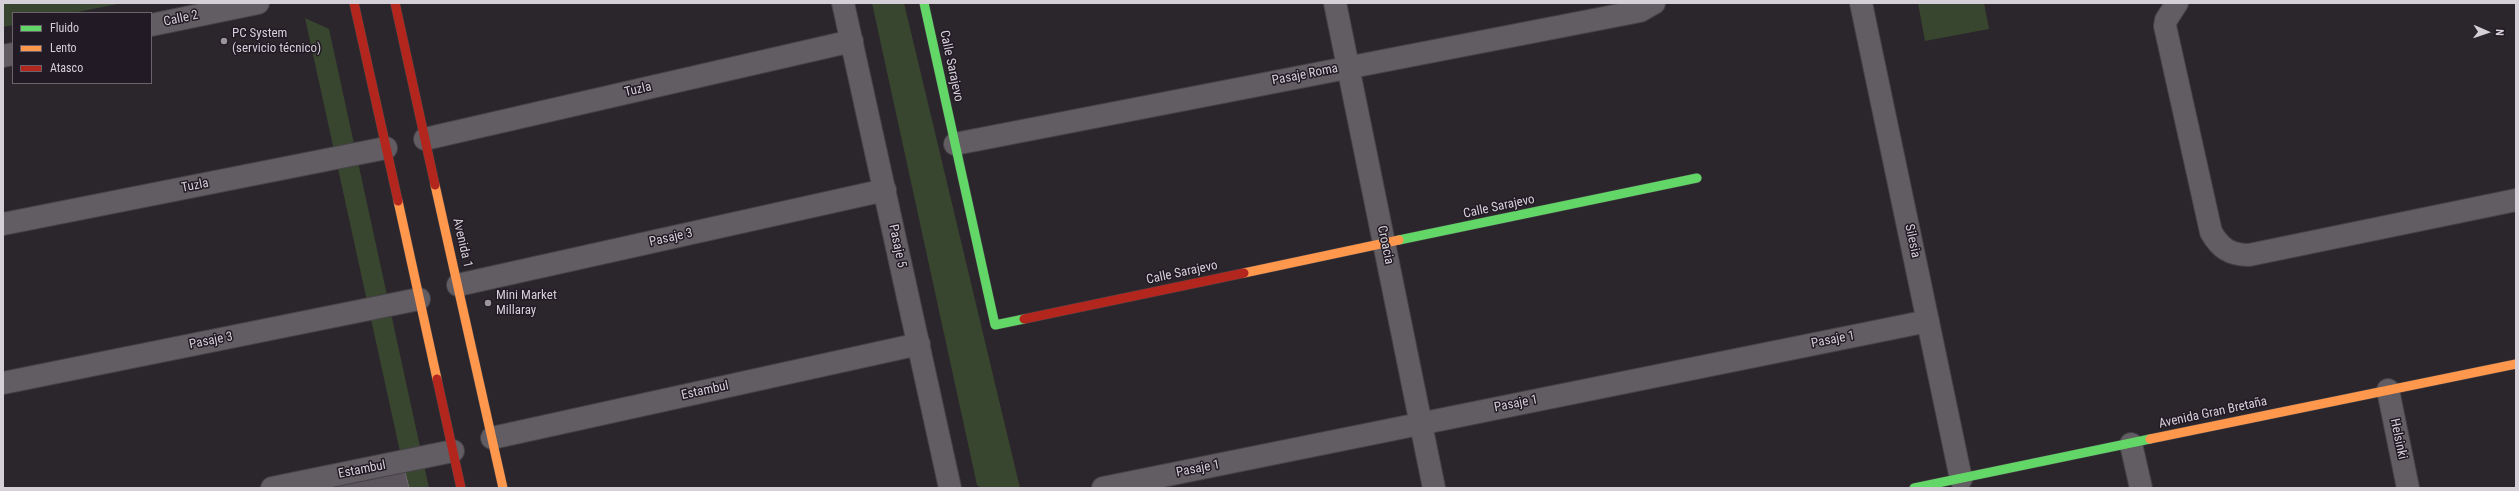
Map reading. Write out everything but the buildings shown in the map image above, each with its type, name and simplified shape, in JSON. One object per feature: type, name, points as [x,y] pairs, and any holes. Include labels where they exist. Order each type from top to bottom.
[{"type":"street","name":"Calle 2","points":[[152,25],[201,8],[258,3]]},
{"type":"street","points":[[354,3],[461,488]]},
{"type":"street","name":"Avenida 1","points":[[395,3],[503,488]]},
{"type":"street","name":"Pasaje 5","points":[[844,3],[950,488]]},
{"type":"street","name":"Calle Sarajevo","points":[[924,3],[995,325],[1697,178]]},
{"type":"street","name":"Croacia","points":[[1335,3],[1434,488]]},
{"type":"street","name":"Pasaje Roma","points":[[955,144],[1640,11],[1654,3]]},
{"type":"street","name":"Silesia","points":[[1862,3],[1962,479]]},
{"type":"street","points":[[2177,3],[2166,20],[2165,26],[2211,232],[2224,250],[2236,255],[2249,255],[2516,200]]},
{"type":"street","name":"Tuzla","points":[[425,139],[852,42]]},
{"type":"street","name":"Tuzla","points":[[3,224],[386,148]]},
{"type":"street","name":"Pasaje 3","points":[[458,285],[885,190]]},
{"type":"street","name":"Pasaje 3","points":[[3,383],[420,299]]},
{"type":"street","name":"Pasaje 1","points":[[1103,488],[1928,321]]},
{"type":"street","name":"Estambul","points":[[492,438],[919,344]]},
{"type":"street","name":"Avenida Gran Bretaña","points":[[1914,488],[2516,364]]},
{"type":"street","name":"Helsinki","points":[[2388,390],[2408,488]]},
{"type":"street","points":[[2131,444],[2141,488]]},
{"type":"street","name":"Estambul","points":[[272,488],[453,451]]},
{"type":"green space","points":[[3,3],[122,3],[78,12],[12,12],[12,25],[3,27]]},
{"type":"green space","points":[[872,3],[904,3],[1020,488],[981,488],[977,485]]},
{"type":"green space","points":[[1918,3],[1984,3],[1989,29],[1925,41]]},
{"type":"green space","points":[[305,18],[329,29],[429,488],[408,488]]},
{"type":"traffic: fast","points":[[924,3],[995,325],[1024,319]]},
{"type":"traffic: fast","points":[[1399,240],[1697,178]]},
{"type":"traffic: fast","points":[[1914,488],[2150,439]]},
{"type":"traffic: slow","points":[[435,185],[503,488]]},
{"type":"traffic: slow","points":[[398,201],[437,379]]},
{"type":"traffic: slow","points":[[1244,273],[1399,240]]},
{"type":"traffic: slow","points":[[2150,439],[2516,364]]},
{"type":"traffic: jam","points":[[354,3],[398,201]]},
{"type":"traffic: jam","points":[[395,3],[435,185]]},
{"type":"traffic: jam","points":[[1024,319],[1244,273]]},
{"type":"traffic: jam","points":[[437,379],[461,488]]},
{"type":"place","name":"PC System (servicio técnico)","points":[[224,41]]},
{"type":"place","name":"Mini Market Millaray","points":[[488,303]]}]
